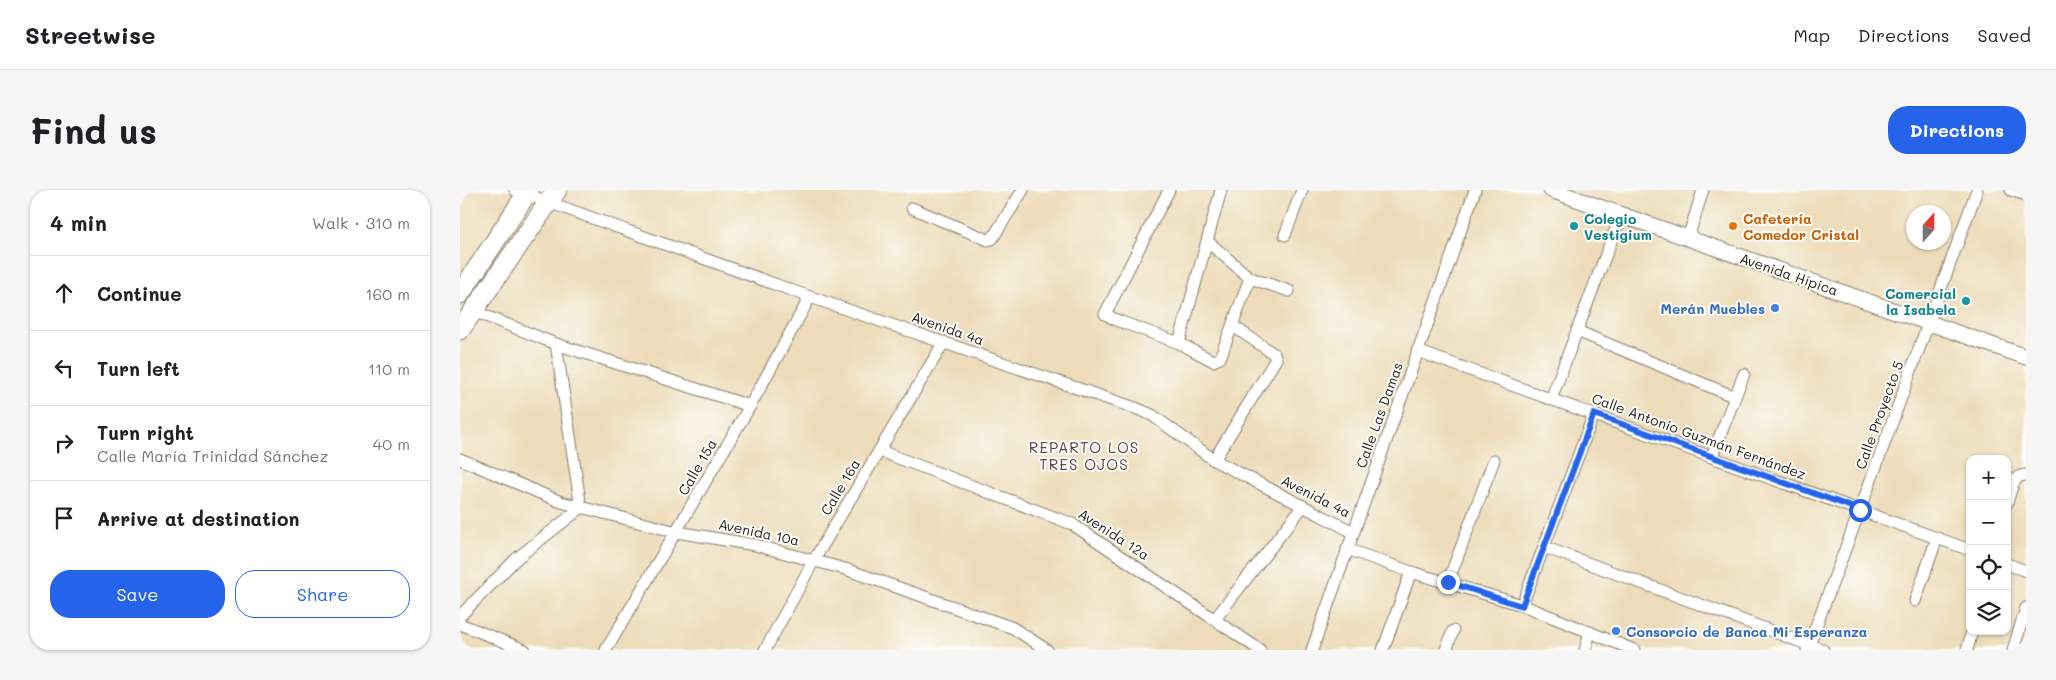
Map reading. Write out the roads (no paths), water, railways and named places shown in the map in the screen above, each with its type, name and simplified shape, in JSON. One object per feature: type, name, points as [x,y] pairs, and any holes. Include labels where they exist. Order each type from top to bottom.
[{"type":"main road","points":[[460,294],[523,191]]},
{"type":"main road","points":[[460,330],[553,196]]},
{"type":"street","points":[[912,208],[988,240],[996,236],[1023,190]]},
{"type":"street","points":[[1169,190],[1105,314],[1116,320],[1179,343],[1213,361],[1220,358],[1250,278]]},
{"type":"street","points":[[1179,343],[1221,190]]},
{"type":"street","points":[[1285,235],[1302,190]]},
{"type":"street","name":"Calle Las Damas","points":[[1312,650],[1475,190]]},
{"type":"street","name":"Avenida Hípica","points":[[1551,190],[2026,358]]},
{"type":"street","points":[[1688,238],[1704,190]]},
{"type":"street","name":"Calle Proyecto 5","points":[[1807,648],[1930,323],[1977,190]]},
{"type":"street","points":[[2011,190],[2026,195]]},
{"type":"street","name":"Avenida 4a","points":[[523,191],[553,196],[810,297],[1138,409],[1152,416],[1214,460],[1353,532]]},
{"type":"street","points":[[1551,399],[1621,215]]},
{"type":"street","points":[[1207,241],[1250,278],[1290,291]]},
{"type":"street","name":"Calle 15a","points":[[606,650],[750,406],[810,297]]},
{"type":"street","points":[[473,311],[556,344],[750,406]]},
{"type":"street","points":[[1214,460],[1276,359],[1274,354],[1233,326]]},
{"type":"street","points":[[1577,331],[1735,397]]},
{"type":"street","name":"Calle 16a","points":[[765,650],[814,560],[944,342]]},
{"type":"street","points":[[460,616],[517,558],[580,508],[556,344]]},
{"type":"street","name":"Calle Antonio Guzmán Fernández","points":[[1417,351],[1966,549]]},
{"type":"street","points":[[1712,456],[1744,374]]},
{"type":"street","points":[[1522,606],[1594,414]]},
{"type":"street","name":"Avenida 12a","points":[[880,451],[1072,524],[1260,650]]},
{"type":"street","name":"Avenida 10a","points":[[460,458],[561,502],[580,508],[677,532],[755,545],[814,560],[952,605],[1013,628],[1047,650]]},
{"type":"street","points":[[1448,582],[1494,460]]},
{"type":"street","points":[[2008,500],[2014,480],[2021,475],[2026,476]]},
{"type":"street","points":[[1214,619],[1303,506]]},
{"type":"street","points":[[1915,601],[1937,538]]},
{"type":"street","points":[[1544,547],[1807,648],[1823,650]]},
{"type":"street","points":[[1347,549],[1411,572],[1522,606],[1634,650]]},
{"type":"street","points":[[2011,565],[2026,571]]},
{"type":"street","points":[[1382,650],[1411,572]]},
{"type":"street","points":[[2013,650],[2026,608]]},
{"type":"street","points":[[460,624],[525,650]]},
{"type":"street","points":[[1446,650],[1453,631]]},
{"type":"street","points":[[1585,650],[1590,632]]},
{"type":"street","points":[[1967,650],[1971,635]]},
{"type":"place","name":"Colegio Vestigium","points":[[1574,226]]},
{"type":"place","name":"Cafetería Comedor Cristal","points":[[1733,226]]},
{"type":"place","name":"Comercial la Isabela","points":[[1966,301]]},
{"type":"place","name":"Merán Muebles","points":[[1775,308]]},
{"type":"place","name":"Consorcio de Banca Mi Esperanza","points":[[1616,631]]},
{"type":"district","name":"REPARTO LOS TRES OJOS","points":[[1084,456]]}]
